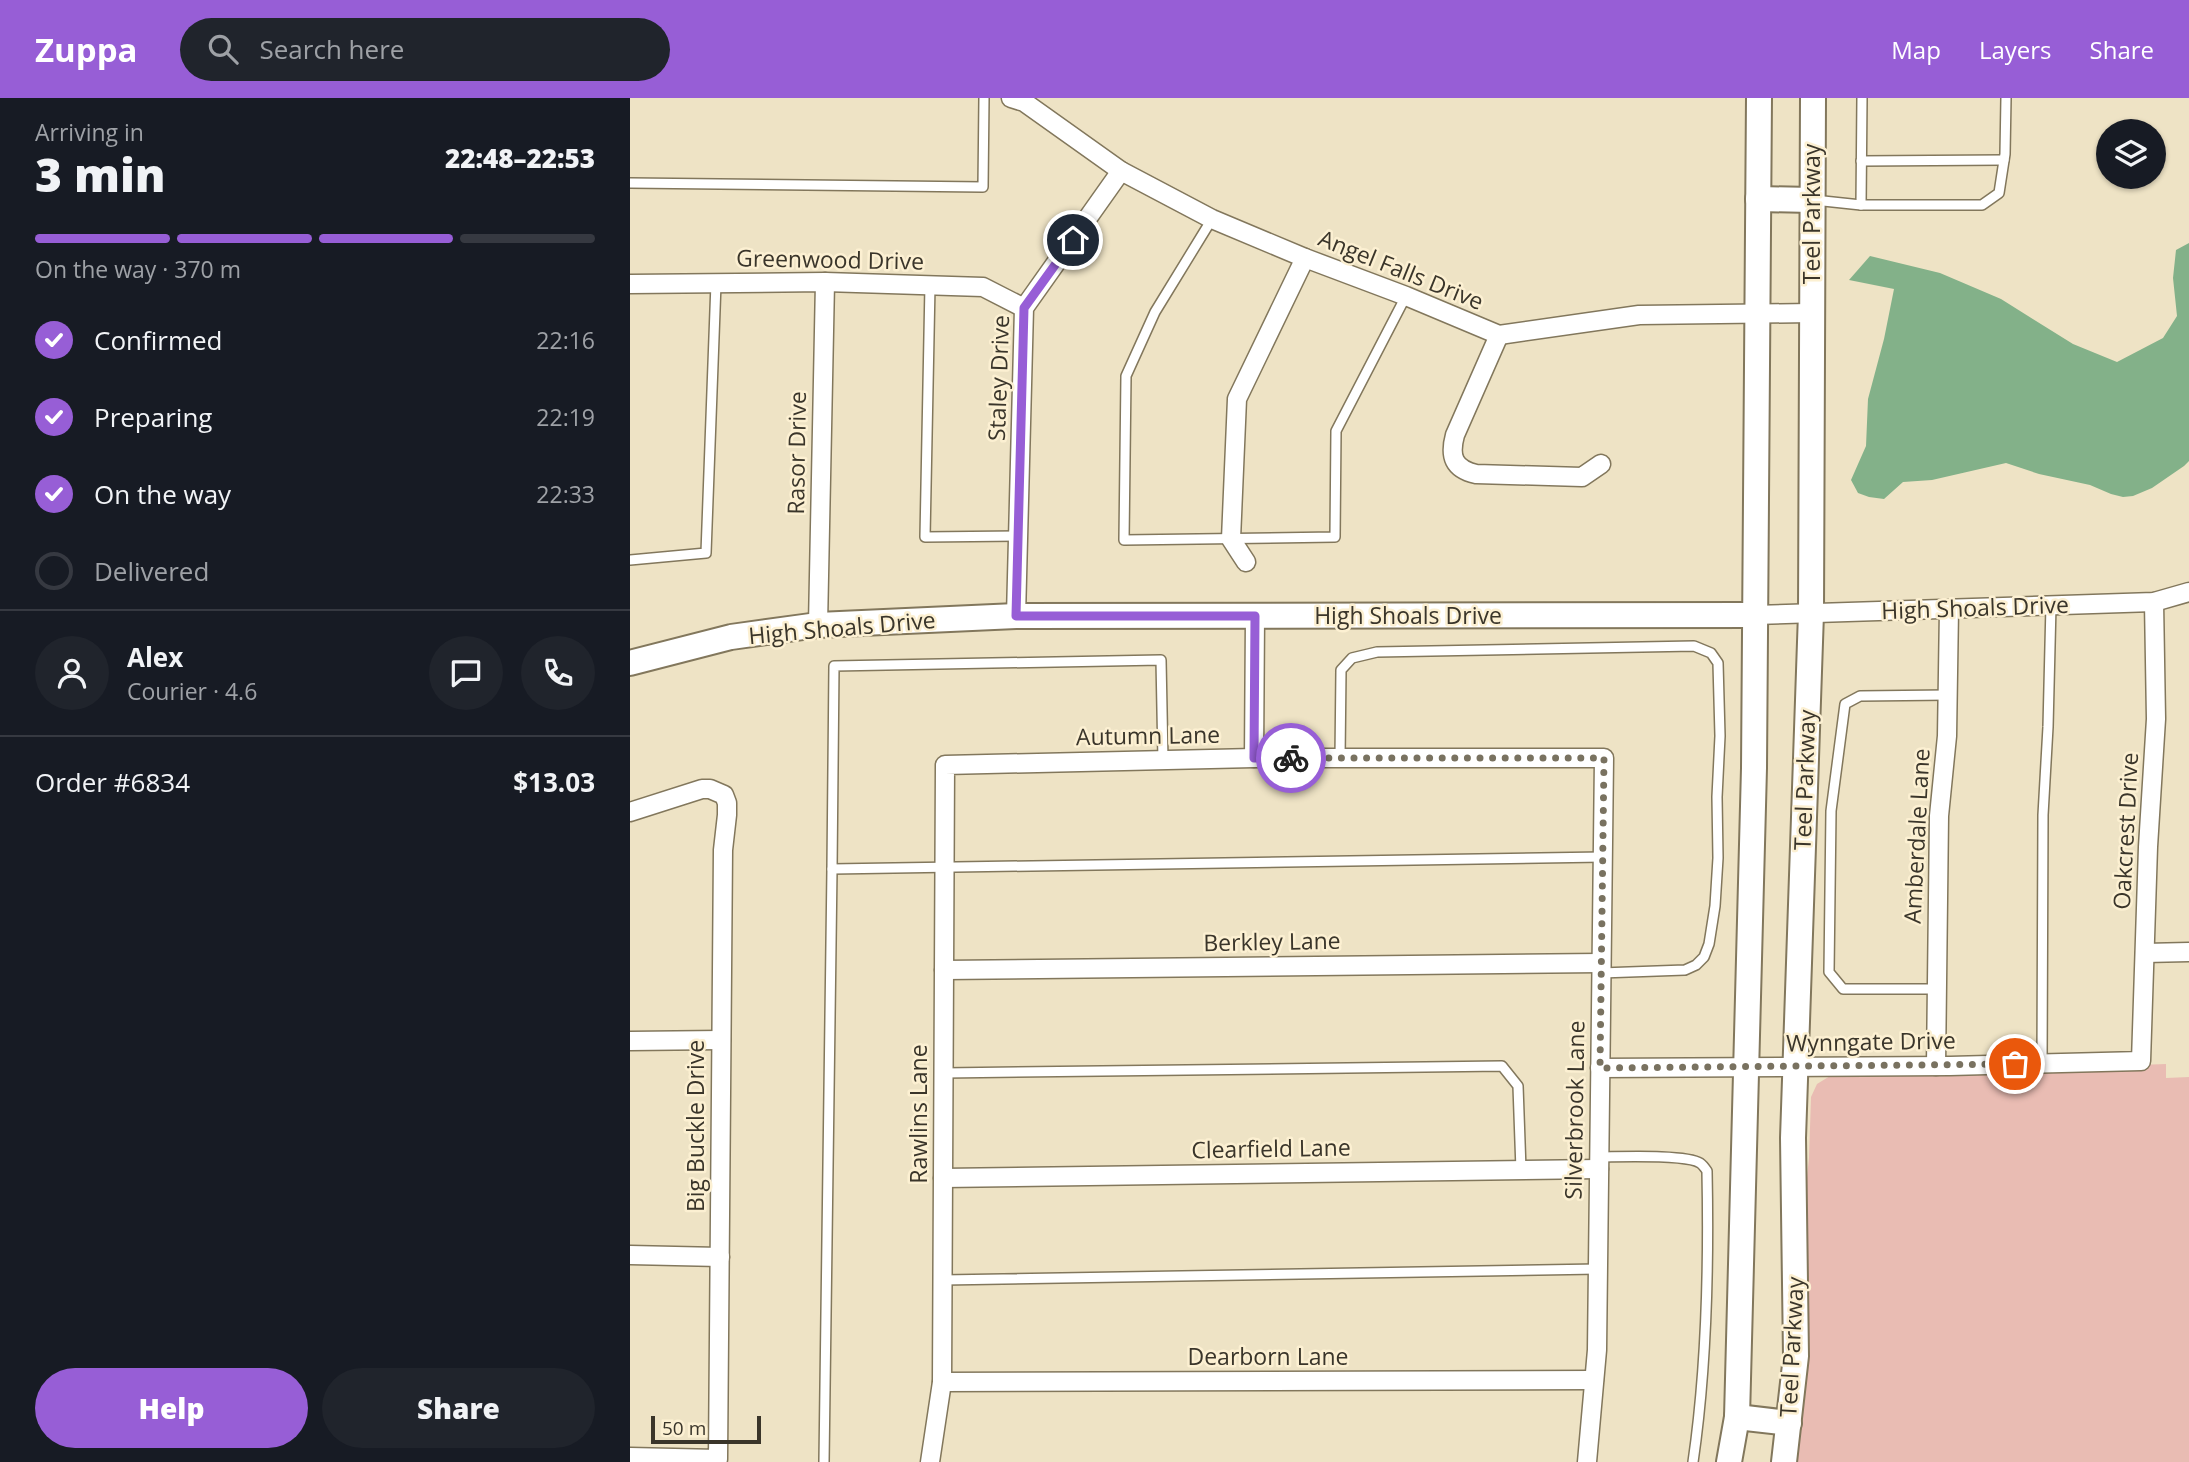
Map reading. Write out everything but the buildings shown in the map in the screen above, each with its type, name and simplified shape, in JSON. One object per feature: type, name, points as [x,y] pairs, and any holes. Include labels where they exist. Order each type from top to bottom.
[{"type":"main road","points":[[1729,1462],[1737,1417],[1754,768],[1759,98]]},
{"type":"main road","name":"Teel Parkway","points":[[1784,1462],[1796,1356],[1793,1198],[1811,613],[1813,98]]},
{"type":"main road","points":[[1758,199],[1812,200]]},
{"type":"main road","name":"High Shoals Drive","points":[[630,663],[730,638],[818,625],[1016,616],[1755,615]]},
{"type":"main road","points":[[1737,1417],[1789,1423]]},
{"type":"street","name":"Angel Falls Drive","points":[[1011,98],[1024,102],[1121,171],[1212,219],[1499,335],[1639,315],[1812,313]]},
{"type":"street","name":"Staley Drive","points":[[1016,616],[1024,308],[1121,171]]},
{"type":"street","points":[[1246,562],[1231,539],[1237,399],[1305,258]]},
{"type":"street","name":"Greenwood Drive","points":[[630,284],[825,282],[983,287],[1024,308]]},
{"type":"street","name":"Rasor Drive","points":[[818,625],[825,282]]},
{"type":"street","points":[[1499,335],[1455,435],[1452,447],[1455,463],[1465,471],[1476,474],[1582,477],[1601,464]]},
{"type":"street","name":"High Shoals Drive","points":[[1755,615],[2154,602],[2189,592]]},
{"type":"street","name":"Oakcrest Drive","points":[[2141,1061],[2148,847],[2156,719],[2154,602]]},
{"type":"street","name":"Amberdale Lane","points":[[1936,1066],[1939,816],[1947,736],[1950,608]]},
{"type":"street","points":[[1254,758],[1255,616]]},
{"type":"street","name":"Autumn Lane","points":[[945,765],[1254,758],[1604,758]]},
{"type":"street","name":"Silverbrook Lane","points":[[1587,1462],[1597,1350],[1604,758]]},
{"type":"street","name":"Rawlins Lane","points":[[930,1462],[942,1382],[945,765]]},
{"type":"street","name":"Big Buckle Drive","points":[[630,812],[702,789],[710,789],[724,795],[727,803],[723,850],[718,1458],[630,1457]]},
{"type":"street","points":[[2145,953],[2189,952]]},
{"type":"street","name":"Berkley Lane","points":[[944,970],[1601,968]]},
{"type":"street","points":[[630,1041],[721,1040]]},
{"type":"street","name":"Wynngate Drive","points":[[1600,1068],[1936,1066],[2141,1061]]},
{"type":"street","name":"Clearfield Lane","points":[[943,1178],[1521,1170],[1599,1163]]},
{"type":"street","points":[[630,1255],[720,1256]]},
{"type":"street","name":"Dearborn Lane","points":[[942,1382],[1594,1380]]},
{"type":"lane","points":[[630,183],[983,187],[984,98]]},
{"type":"lane","points":[[1861,205],[1862,98]]},
{"type":"lane","points":[[1812,200],[1861,205],[1982,205],[1999,193],[2004,160],[2006,98]]},
{"type":"lane","points":[[1861,161],[2004,160]]},
{"type":"lane","points":[[1212,219],[1155,312],[1126,376],[1124,540],[1335,537],[1336,431],[1406,296]]},
{"type":"lane","points":[[630,560],[706,553],[716,283]]},
{"type":"lane","points":[[930,285],[925,537],[1019,536]]},
{"type":"lane","points":[[2042,1064],[2043,815],[2051,605]]},
{"type":"lane","points":[[1340,758],[1341,670],[1352,658],[1377,652],[1694,646],[1711,653],[1718,663],[1720,736],[1718,858],[1709,944],[1704,957],[1685,970],[1601,968]]},
{"type":"lane","points":[[824,1462],[834,666],[1161,660],[1163,760]]},
{"type":"lane","points":[[1937,989],[1843,989],[1829,972],[1831,811],[1845,704],[1860,696],[1948,695]]},
{"type":"lane","points":[[832,869],[1602,857]]},
{"type":"lane","points":[[944,1073],[1502,1066],[1518,1086],[1521,1170]]},
{"type":"lane","points":[[1599,1163],[1650,1156],[1698,1162],[1707,1171],[1707,1298],[1700,1415],[1693,1462]]},
{"type":"lane","points":[[943,1280],[1598,1269]]},
{"type":"shaded area","points":[[2189,243],[2189,461],[2184,466],[2152,488],[2123,497],[2090,485],[2039,474],[2006,463],[1932,480],[1903,482],[1884,499],[1858,493],[1851,480],[1866,446],[1868,399],[1894,289],[1849,280],[1870,256],[1940,273],[2001,299],[2073,344],[2117,362],[2163,338],[2177,316],[2173,278],[2176,250]]},
{"type":"shaded area","points":[[2166,1064],[2166,1078],[2189,1077],[2189,1462],[1790,1462],[1811,1097],[1817,1084],[1830,1076]]},
{"type":"way so far","points":[[1291,758],[1604,758],[1600,1068],[2015,1064]]},
{"type":"route","points":[[1073,240],[1024,308],[1016,616],[1255,616],[1254,758],[1291,758]]}]
